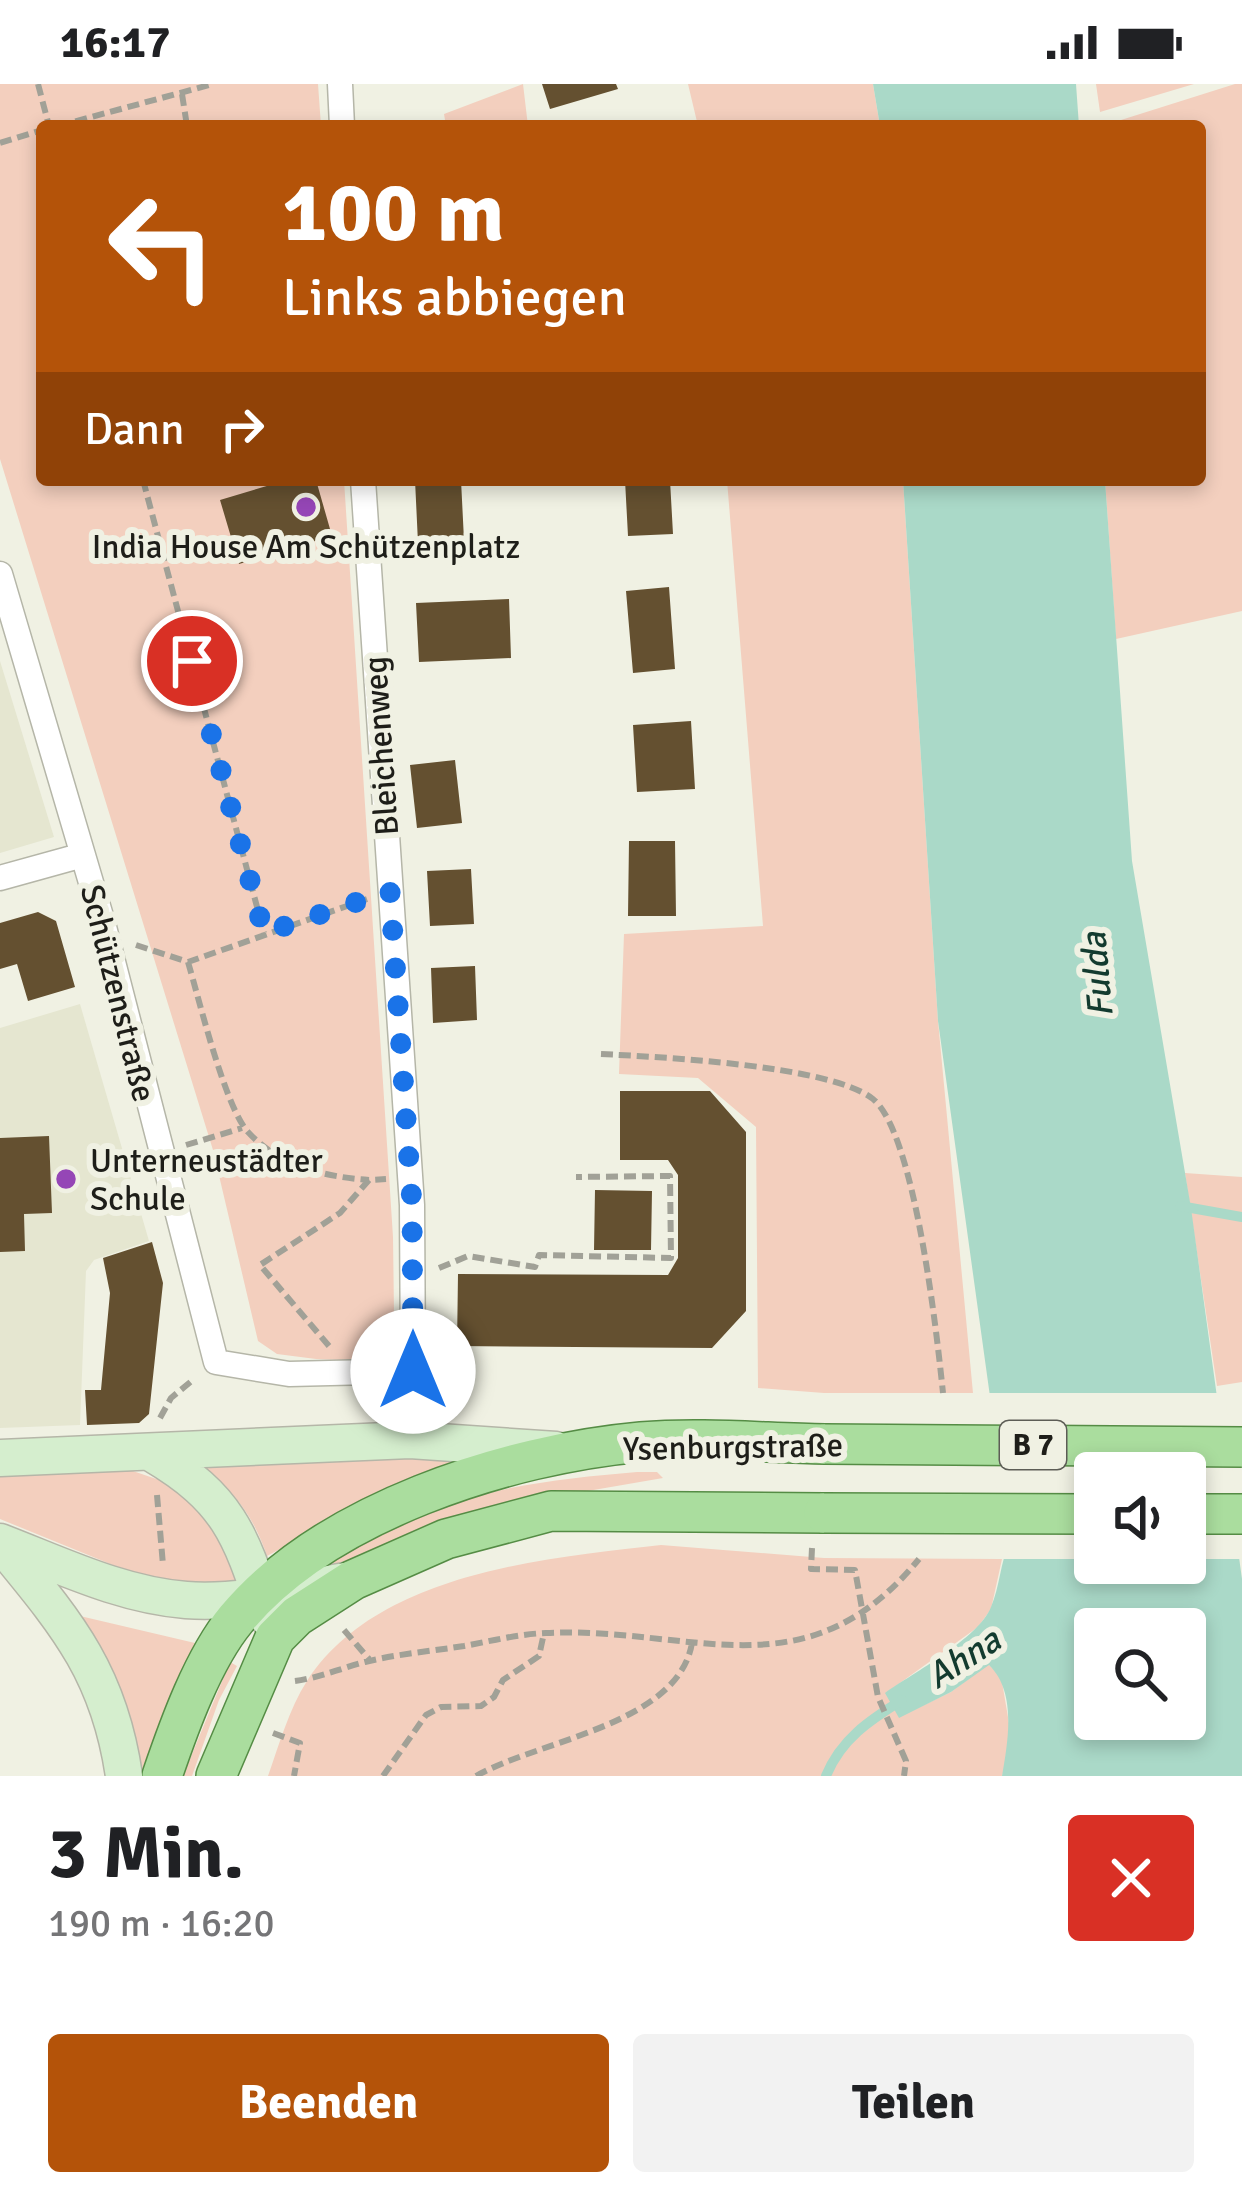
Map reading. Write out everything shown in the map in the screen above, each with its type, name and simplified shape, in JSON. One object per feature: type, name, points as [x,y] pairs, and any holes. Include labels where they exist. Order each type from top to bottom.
[{"type":"main road","points":[[0,1458],[410,1440],[578,1452]]},
{"type":"main road","name":"Ysenburgstraße","points":[[260,1595],[313,1552],[359,1525],[475,1475],[642,1442],[1242,1447]]},
{"type":"main road","points":[[153,1454],[181,1470],[225,1513],[253,1565],[275,1639]]},
{"type":"main road","name":"Ysenburgstraße","points":[[0,1542],[116,1586],[158,1597],[213,1600],[352,1580],[446,1539],[551,1511],[818,1527],[1074,1515]]},
{"type":"main road","points":[[1206,1514],[1242,1514]]},
{"type":"main road","points":[[0,1542],[87,1655],[112,1714],[124,1776]]},
{"type":"main road","name":"B 7","points":[[216,1776],[275,1639],[311,1604],[352,1580]]},
{"type":"main road","name":"B 7","points":[[162,1776],[179,1726],[227,1630],[260,1595]]},
{"type":"street","points":[[340,84],[342,120]]},
{"type":"street","name":"Bleichenweg","points":[[363,486],[410,1178],[413,1371]]},
{"type":"street","name":"Schützenstraße","points":[[0,574],[83,855],[216,1362],[289,1374],[413,1371]]},
{"type":"street","points":[[0,878],[83,855]]},
{"type":"path","points":[[38,84],[48,120]]},
{"type":"path","points":[[81,120],[213,84]]},
{"type":"path","points":[[182,94],[186,120]]},
{"type":"path","points":[[0,143],[36,132]]},
{"type":"path","points":[[145,486],[264,933]]},
{"type":"path","points":[[140,947],[188,962],[390,891]]},
{"type":"path","points":[[188,962],[213,1048],[244,1128],[278,1157],[328,1175],[410,1178]]},
{"type":"path","points":[[601,1054],[686,1058],[809,1077],[859,1090],[877,1102],[895,1132],[928,1266],[943,1393]]},
{"type":"path","points":[[199,1141],[244,1128]]},
{"type":"path","points":[[414,1278],[468,1256],[535,1267],[539,1255],[671,1258],[670,1176],[576,1177]]},
{"type":"path","points":[[350,1372],[260,1264],[340,1213],[369,1180]]},
{"type":"path","points":[[818,1527],[811,1568],[855,1570],[878,1697],[906,1761],[904,1776]]},
{"type":"path","points":[[297,1682],[370,1660],[544,1633],[758,1648],[812,1638],[862,1612],[919,1558]]},
{"type":"path","points":[[344,1630],[370,1660]]},
{"type":"path","points":[[383,1776],[426,1715],[441,1707],[481,1706],[494,1697],[503,1680],[539,1656],[544,1633]]},
{"type":"path","points":[[476,1776],[633,1713],[668,1690],[688,1664],[692,1643]]},
{"type":"path","points":[[270,1732],[300,1743],[294,1776]]},
{"type":"shaded area","points":[[0,84],[318,84],[321,120],[36,120],[36,486],[344,486],[393,1237],[394,1313],[387,1349],[361,1361],[277,1354],[258,1341],[213,1150],[0,459]]},
{"type":"shaded area","points":[[523,84],[527,120],[445,120],[444,114]]},
{"type":"shaded area","points":[[688,84],[873,84],[879,120],[697,120]]},
{"type":"shaded area","points":[[1096,84],[1194,84],[1100,112]]},
{"type":"shaded area","points":[[1242,84],[1242,611],[1116,639],[1105,486],[1206,486],[1206,120],[1121,120]]},
{"type":"shaded area","points":[[727,486],[903,486],[938,1021],[973,1393],[758,1388],[756,1127],[698,1078],[619,1074],[624,934],[763,926]]},
{"type":"shaded area","points":[[0,661],[54,837],[0,853]]},
{"type":"shaded area","name":"Unterneustädter Schule","points":[[80,1004],[149,1241],[94,1260],[86,1271],[80,1425],[0,1428],[0,1028]]},
{"type":"shaded area","points":[[1185,1173],[1242,1177],[1242,1382],[1217,1386]]},
{"type":"shaded area","points":[[461,1458],[455,1469],[389,1491],[267,1556],[243,1508],[206,1468],[315,1460]]},
{"type":"shaded area","points":[[124,1468],[174,1485],[226,1535],[240,1586],[130,1572],[0,1519],[0,1472]]},
{"type":"shaded area","points":[[657,1472],[663,1478],[484,1509],[321,1570],[317,1566],[398,1524],[452,1503],[530,1484]]},
{"type":"shaded area","points":[[661,1545],[824,1558],[1002,1559],[991,1609],[978,1627],[886,1693],[899,1717],[951,1692],[988,1664],[1001,1676],[1010,1729],[1015,1734],[1002,1776],[268,1776],[307,1681],[338,1645],[376,1616],[467,1577],[516,1565]]},
{"type":"shaded area","points":[[80,1616],[195,1643],[197,1649],[147,1776],[137,1776]]},
{"type":"shaded area","points":[[230,1662],[237,1666],[219,1700],[192,1776],[183,1776]]},
{"type":"water","points":[[873,84],[1076,84],[1079,120],[879,120]]},
{"type":"water","name":"Fulda","points":[[903,486],[1105,486],[1132,861],[1191,1208],[1242,1579],[1242,1776],[1002,1776],[1007,1703],[989,1665],[951,1692],[899,1718],[885,1693],[960,1643],[984,1619],[1010,1541],[938,1021]]},
{"type":"pier","points":[[983,1393],[1225,1393],[1242,1559],[1206,1559],[1206,1452],[1074,1452],[1074,1559],[996,1559],[1004,1541]]},
{"type":"building","points":[[542,84],[616,84],[618,89],[550,109]]},
{"type":"building","points":[[267,486],[318,486],[332,536],[239,564],[220,500]]},
{"type":"building","points":[[415,486],[461,486],[464,540],[418,543]]},
{"type":"building","points":[[625,486],[670,486],[673,534],[628,536]]},
{"type":"building","points":[[669,587],[675,669],[633,673],[626,591]]},
{"type":"building","points":[[509,599],[511,658],[419,662],[416,603]]},
{"type":"building","points":[[691,721],[695,789],[637,792],[633,725]]},
{"type":"building","points":[[455,760],[462,823],[417,828],[410,765]]},
{"type":"building","points":[[629,841],[675,841],[676,916],[628,916]]},
{"type":"building","points":[[471,869],[474,924],[430,926],[427,871]]},
{"type":"building","points":[[38,912],[56,921],[75,987],[28,1001],[17,964],[0,969],[0,923]]},
{"type":"building","points":[[475,966],[477,1020],[433,1023],[431,968]]},
{"type":"building","points":[[620,1091],[710,1091],[746,1132],[746,1311],[712,1348],[457,1346],[458,1274],[668,1275],[678,1258],[678,1175],[668,1160],[620,1160]]},
{"type":"building","points":[[49,1136],[52,1213],[24,1214],[25,1251],[0,1252],[0,1138]]},
{"type":"building","points":[[595,1190],[652,1191],[651,1250],[594,1250]]},
{"type":"building","points":[[152,1242],[163,1283],[149,1414],[139,1423],[87,1425],[85,1390],[101,1390],[110,1293],[103,1258]]},
{"type":"waterway","points":[[1180,1206],[1242,1217]]},
{"type":"waterway","name":"Ahna","points":[[826,1776],[848,1741],[902,1700]]},
{"type":"place","name":"India House Am Schützenplatz","points":[[306,507]]},
{"type":"place","name":"Unterneustädter Schule","points":[[66,1179]]},
{"type":"route","points":[[192,661],[264,933],[390,891],[412,1204],[413,1371]]}]
